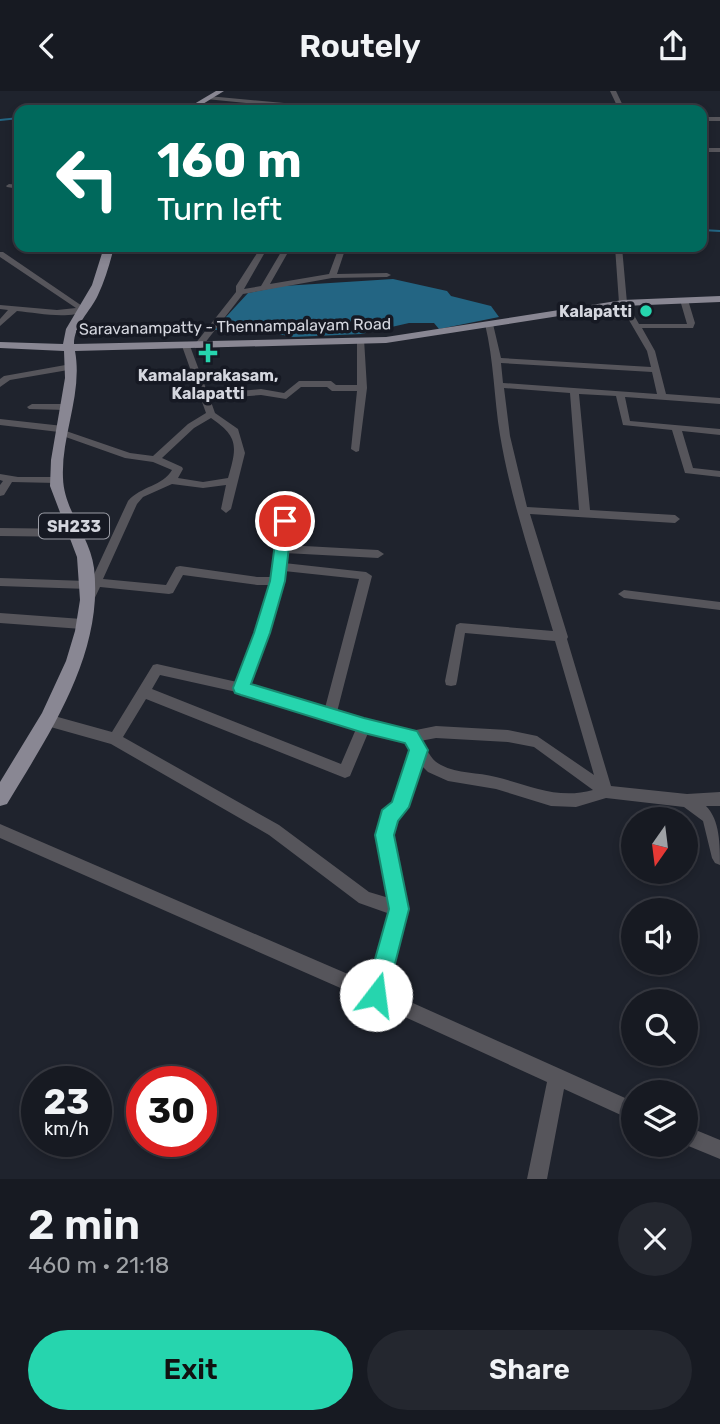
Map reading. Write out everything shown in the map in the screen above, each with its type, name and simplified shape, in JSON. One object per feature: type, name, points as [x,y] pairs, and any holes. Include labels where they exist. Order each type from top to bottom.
[{"type":"main road","points":[[196,105],[221,91]]},
{"type":"main road","points":[[67,346],[70,331],[103,272],[107,252]]},
{"type":"main road","name":"Saravanampatty - Thennampalayam Road","points":[[0,345],[86,348],[386,340],[623,303],[720,299]]},
{"type":"main road","name":"SH233","points":[[0,798],[47,720],[73,665],[92,584],[78,533],[59,497],[57,480],[71,367],[67,346]]},
{"type":"street","points":[[208,98],[264,105]]},
{"type":"street","points":[[9,186],[14,186]]},
{"type":"street","points":[[240,292],[240,286],[261,252]]},
{"type":"street","points":[[265,286],[284,252]]},
{"type":"street","points":[[332,276],[340,252]]},
{"type":"street","points":[[618,252],[623,303],[651,351],[662,396]]},
{"type":"street","points":[[0,254],[84,310]]},
{"type":"street","points":[[226,509],[240,453],[233,429],[211,414],[192,346],[240,292],[332,276],[387,275]]},
{"type":"street","points":[[638,326],[690,326],[684,300]]},
{"type":"street","points":[[0,307],[57,312],[84,310]]},
{"type":"street","points":[[0,324],[15,308]]},
{"type":"street","points":[[489,324],[497,360],[505,436],[523,510],[606,792]]},
{"type":"street","points":[[356,449],[362,388],[360,341]]},
{"type":"street","points":[[497,360],[655,370]]},
{"type":"street","points":[[2,380],[71,367]]},
{"type":"street","points":[[205,397],[261,392],[286,396],[299,384],[362,388]]},
{"type":"street","points":[[499,385],[720,401]]},
{"type":"street","points":[[575,390],[585,513]]},
{"type":"street","points":[[620,393],[626,423],[720,432]]},
{"type":"street","points":[[32,407],[66,407]]},
{"type":"street","points":[[155,459],[191,426],[211,414]]},
{"type":"street","points":[[0,422],[63,431],[129,456],[155,459],[178,469],[171,481]]},
{"type":"street","points":[[676,428],[689,471],[720,474]]},
{"type":"street","points":[[0,493],[4,478],[57,480]]},
{"type":"street","points":[[92,584],[132,503],[139,495],[171,481],[203,485],[232,481]]},
{"type":"street","points":[[241,688],[262,633],[277,581],[280,548],[291,494]]},
{"type":"street","points":[[523,510],[676,519]]},
{"type":"street","points":[[0,532],[78,533]]},
{"type":"street","points":[[280,548],[378,554]]},
{"type":"street","points":[[278,566],[366,576],[330,715]]},
{"type":"street","points":[[0,582],[92,584],[169,590],[180,570],[257,582],[277,581]]},
{"type":"street","points":[[624,594],[720,606]]},
{"type":"street","points":[[0,618],[82,624]]},
{"type":"street","points":[[451,681],[460,628],[562,637]]},
{"type":"street","points":[[115,739],[157,669],[241,688],[415,743],[431,767],[447,774],[496,783],[549,801],[586,801],[606,792]]},
{"type":"street","points":[[144,692],[345,772],[364,726]]},
{"type":"street","points":[[47,720],[115,739],[274,830],[365,898],[399,909]]},
{"type":"street","points":[[376,995],[399,909],[385,835],[389,816],[400,807],[415,743],[436,732],[508,736],[537,742],[606,792],[687,801],[720,799]]},
{"type":"street","points":[[687,801],[709,817],[720,858]]},
{"type":"street","points":[[0,831],[376,995],[621,1106]]},
{"type":"street","points":[[537,1179],[557,1079]]},
{"type":"street","points":[[698,1140],[720,1150]]},
{"type":"water","points":[[393,279],[447,291],[451,296],[491,306],[499,317],[439,329],[434,323],[409,323],[361,334],[293,337],[254,329],[214,330],[248,293],[283,286]]},
{"type":"waterway","points":[[0,120],[14,119]]},
{"type":"waterway","points":[[707,230],[720,231]]},
{"type":"place","name":"Kalapatti","points":[[646,311]]},
{"type":"place","name":"Kamalaprakasam, Kalapatti","points":[[208,353]]},
{"type":"route","points":[[285,521],[277,581],[262,633],[241,688],[364,726],[411,737],[419,750],[400,807],[389,816],[385,835],[399,909],[376,995]]}]
